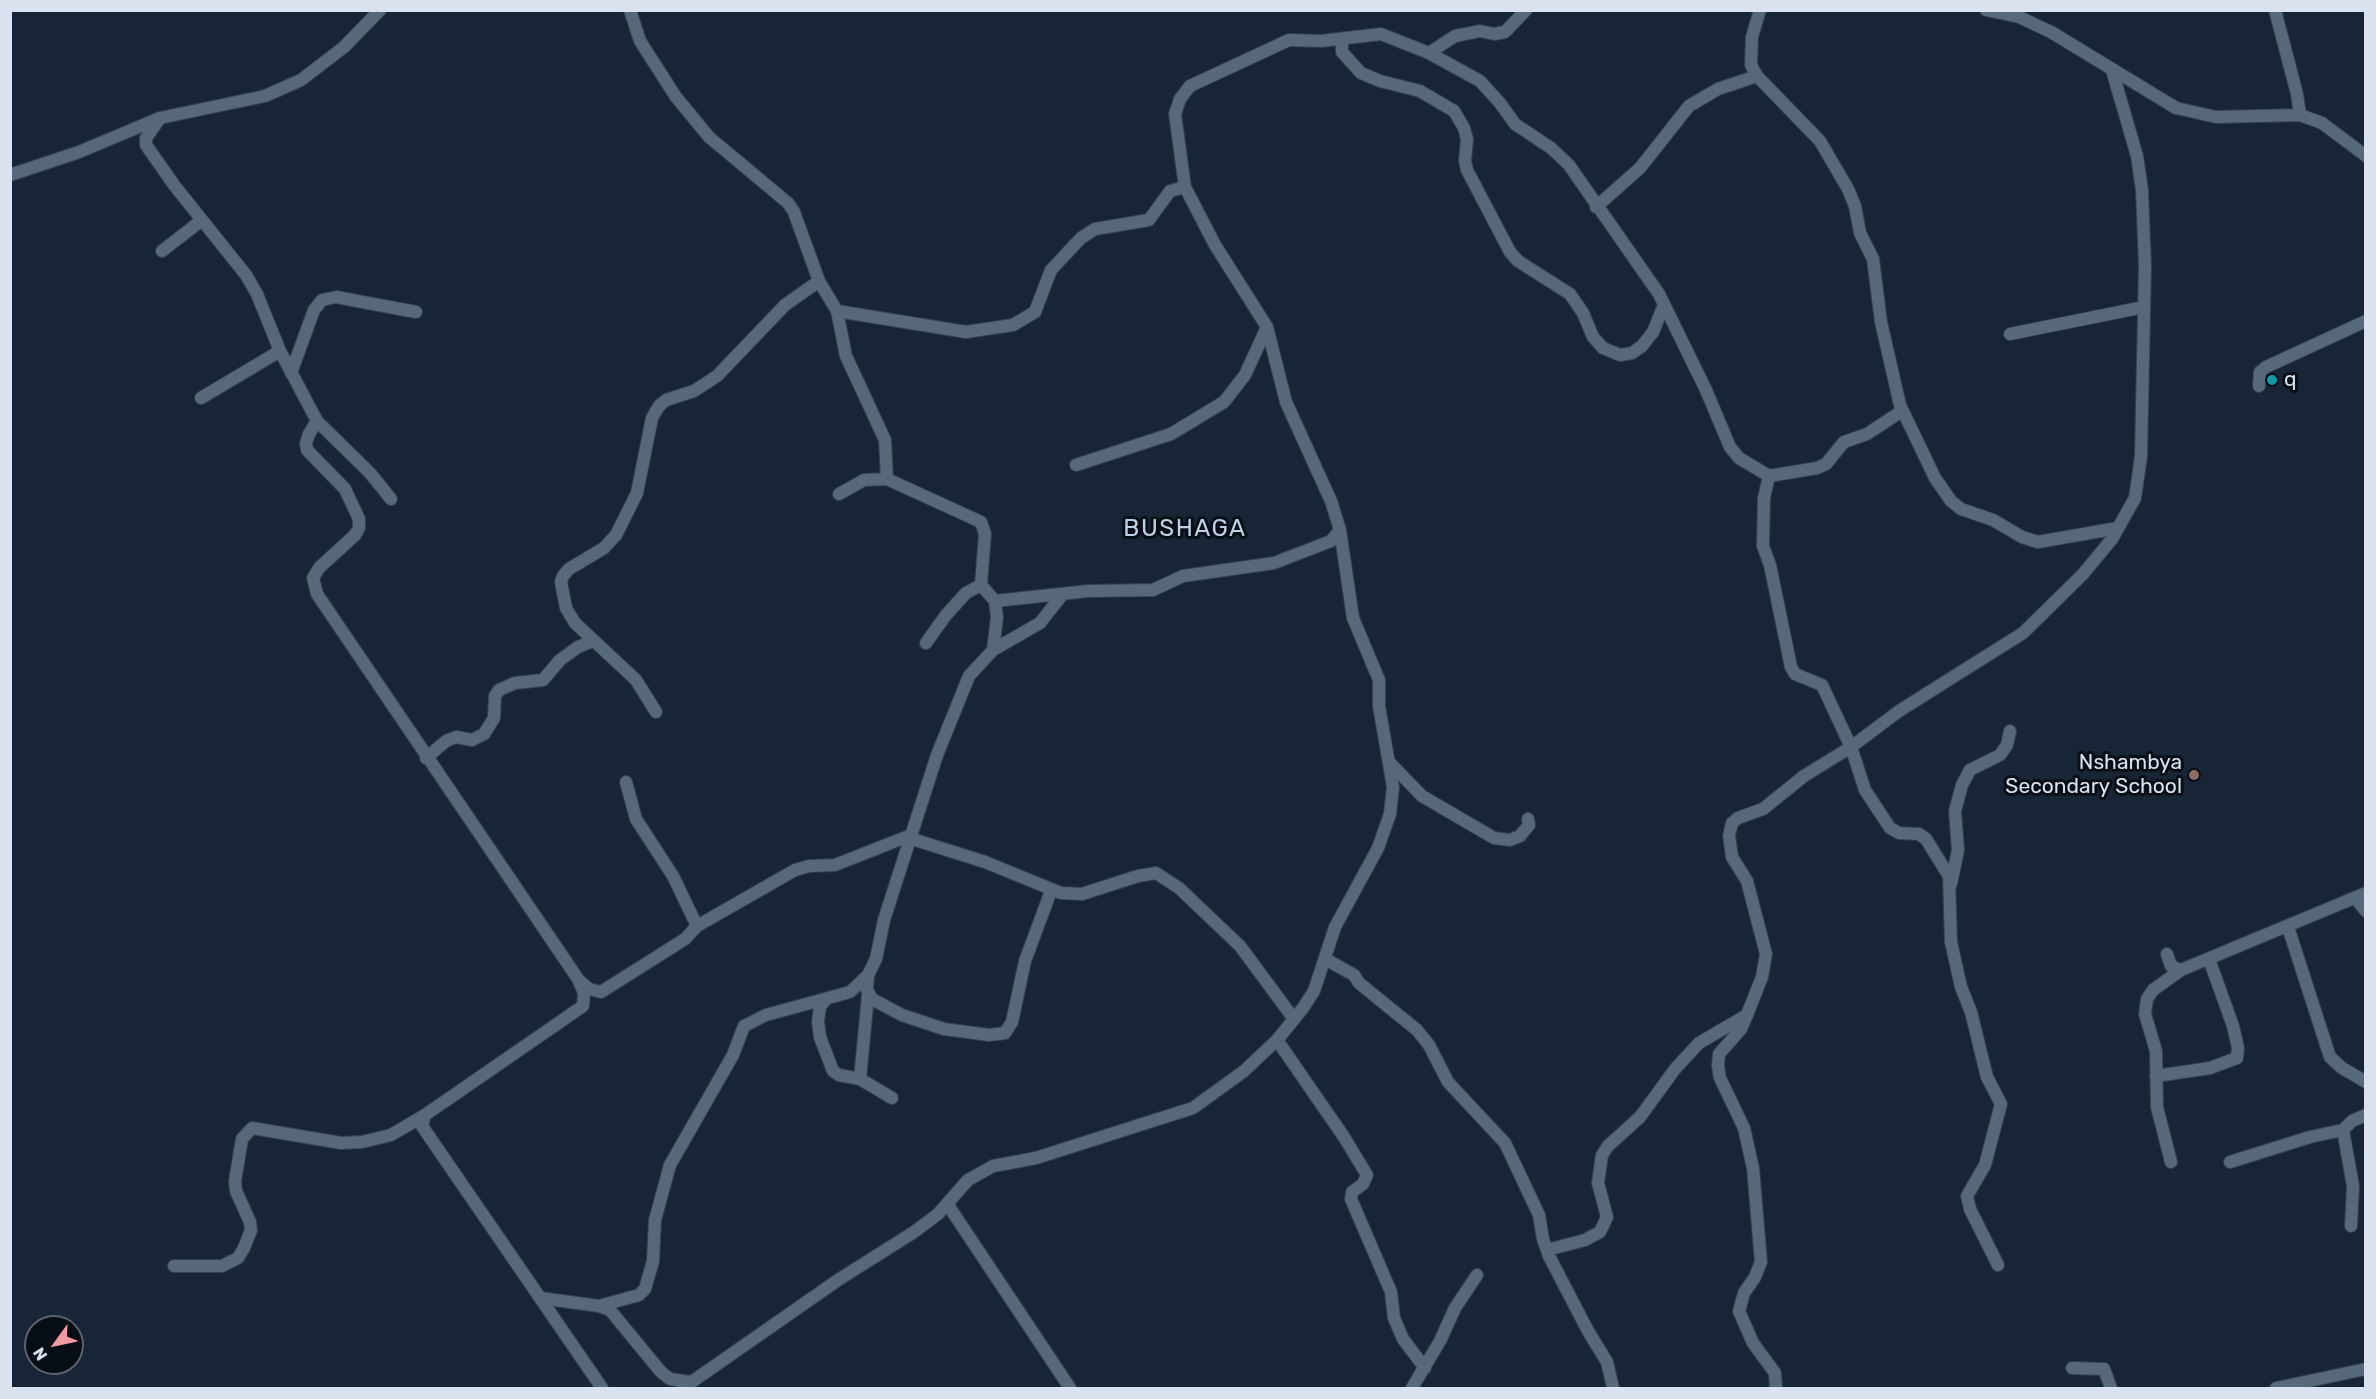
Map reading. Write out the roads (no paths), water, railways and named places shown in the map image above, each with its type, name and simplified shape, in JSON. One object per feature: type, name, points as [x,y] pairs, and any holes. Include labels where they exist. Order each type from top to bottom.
[{"type":"street","points":[[10,175],[79,152],[160,118],[265,96],[301,80],[344,46],[380,10]]},
{"type":"street","points":[[630,10],[640,41],[676,98],[709,137],[788,203],[794,212],[819,281],[837,311],[846,357],[885,440],[887,479]]},
{"type":"street","points":[[1429,53],[1455,36],[1480,31],[1494,34],[1505,32],[1526,10]]},
{"type":"street","points":[[1760,10],[1749,53],[1750,65],[1757,76],[1820,141],[1848,189],[1855,206],[1860,233],[1873,259],[1881,322],[1902,411],[1935,478],[1951,501],[1961,508],[1993,520],[2022,537],[2038,542],[2118,528]]},
{"type":"street","points":[[1986,10],[2019,17],[2051,32],[2176,108],[2216,117],[2300,116],[2322,123],[2366,156]]},
{"type":"street","points":[[2275,10],[2297,94],[2300,116]]},
{"type":"street","points":[[540,1298],[599,1306],[610,1310],[661,1372],[670,1379],[687,1385],[838,1280],[914,1232],[948,1205],[968,1180],[993,1166],[1036,1158],[1193,1108],[1244,1071],[1277,1040],[1314,991],[1335,927],[1378,848],[1390,814],[1393,787],[1379,706],[1379,680],[1370,653],[1355,624],[1344,568],[1340,530],[1331,501],[1286,402],[1267,327],[1215,245],[1185,187],[1175,114],[1180,99],[1190,86],[1289,40],[1342,39],[1381,34],[1429,53],[1480,81],[1515,124],[1561,155],[1596,207],[1629,250],[1664,305],[1706,390],[1730,447],[1739,458],[1769,476],[1822,466],[1844,442],[1867,434],[1902,411]]},
{"type":"street","points":[[1342,39],[1342,52],[1361,73],[1380,81],[1420,91],[1454,111],[1464,128],[1467,139],[1465,161],[1467,170],[1510,252],[1518,261],[1570,294],[1583,313],[1593,338],[1603,348],[1620,355],[1632,353],[1642,346],[1653,332],[1664,305]]},
{"type":"street","points":[[1776,1389],[1775,1373],[1754,1343],[1739,1311],[1744,1293],[1755,1277],[1761,1262],[1753,1168],[1744,1128],[1720,1078],[1718,1066],[1719,1054],[1741,1029],[1747,1015],[1762,977],[1766,954],[1747,881],[1732,857],[1729,836],[1732,823],[1738,818],[1762,809],[1804,776],[1851,747],[1899,711],[2024,633],[2083,574],[2118,528],[2135,498],[2139,477],[2144,307],[2142,190],[2137,156],[2112,70]]},
{"type":"street","points":[[1596,207],[1640,168],[1689,106],[1718,89],[1757,76]]},
{"type":"street","points":[[160,118],[146,138],[146,145],[246,275],[267,315],[280,351],[317,421],[370,472],[391,499]]},
{"type":"street","points":[[837,311],[966,332],[1013,325],[1035,312],[1052,270],[1081,238],[1095,229],[1149,220],[1170,191],[1185,187]]},
{"type":"street","points":[[162,251],[202,220]]},
{"type":"street","points":[[656,712],[636,680],[575,623],[566,608],[563,576],[569,569],[604,548],[616,535],[637,493],[652,418],[666,400],[694,391],[717,376],[785,305],[819,281]]},
{"type":"street","points":[[291,373],[314,310],[322,300],[336,297],[416,312]]},
{"type":"street","points":[[2010,334],[2144,307]]},
{"type":"street","points":[[2259,386],[2260,372],[2266,368],[2366,321]]},
{"type":"street","points":[[1076,465],[1171,434],[1200,419],[1224,402],[1245,375],[1267,327]]},
{"type":"street","points":[[201,398],[280,351]]},
{"type":"street","points":[[317,421],[309,434],[307,450],[345,489],[359,519],[359,528],[355,536],[319,568],[313,578],[313,586],[426,758],[578,979],[589,989],[601,992],[685,939],[697,926],[795,870],[809,866],[835,865],[900,838],[911,837],[984,862],[1051,891],[1082,894],[1148,874],[1164,877],[1240,946],[1294,1019]]},
{"type":"street","points":[[1769,476],[1764,498],[1763,546],[1775,587],[1788,661],[1796,674],[1822,685],[1851,747],[1864,790],[1890,828],[1895,832],[1918,834],[1926,839],[1944,866],[1950,885]]},
{"type":"street","points":[[839,494],[864,480],[887,479],[981,522],[985,534],[981,585],[995,601],[997,627],[993,650]]},
{"type":"street","points":[[995,601],[1088,591],[1153,590],[1183,576],[1274,563],[1330,541],[1340,530]]},
{"type":"street","points":[[926,643],[966,592],[981,585]]},
{"type":"street","points":[[599,1306],[639,1294],[645,1289],[653,1261],[655,1220],[670,1165],[733,1055],[744,1026],[766,1015],[850,992],[868,975],[876,959],[884,920],[937,755],[969,676],[993,650],[1040,623],[1062,595]]},
{"type":"street","points":[[426,758],[446,741],[456,737],[472,740],[484,734],[494,718],[495,696],[499,690],[515,683],[543,680],[560,660],[578,647],[593,641]]},
{"type":"street","points":[[1998,1265],[1970,1209],[1967,1196],[1984,1165],[2001,1104],[1987,1077],[1971,1012],[1961,987],[1951,942],[1950,885],[1958,850],[1955,812],[1962,785],[1970,770],[2000,755],[2007,745],[2010,731]]},
{"type":"street","points":[[1390,763],[1422,796],[1494,838],[1510,840],[1520,836],[1528,825],[1528,819]]},
{"type":"street","points":[[626,782],[636,819],[673,876],[697,926]]},
{"type":"street","points":[[868,995],[881,1005],[944,1029],[989,1035],[1005,1034],[1012,1022],[1025,961],[1051,891]]},
{"type":"street","points":[[2171,1162],[2157,1107],[2157,1051],[2145,1014],[2145,1005],[2153,990],[2181,970],[2360,896],[2366,911]]},
{"type":"street","points":[[2288,927],[2330,1057],[2334,1063],[2366,1082]]},
{"type":"street","points":[[2167,954],[2171,966],[2181,970]]},
{"type":"street","points":[[1325,959],[1339,964],[1354,975],[1359,983],[1417,1030],[1430,1046],[1448,1082],[1457,1094],[1486,1120],[1505,1143],[1539,1215],[1547,1250],[1588,1331],[1607,1362],[1613,1389]]},
{"type":"street","points":[[2156,1076],[2211,1068],[2237,1058],[2238,1048],[2234,1026],[2209,959]]},
{"type":"street","points":[[860,1079],[868,975]]},
{"type":"street","points":[[174,1266],[222,1266],[232,1262],[244,1248],[251,1230],[250,1222],[236,1191],[235,1181],[242,1139],[252,1128],[320,1141],[362,1142],[391,1135],[425,1115],[583,1006],[585,997],[578,979]]},
{"type":"street","points":[[826,999],[820,1007],[818,1021],[828,1063],[839,1075],[860,1079],[892,1098]]},
{"type":"street","points":[[1547,1250],[1585,1240],[1600,1232],[1607,1217],[1598,1184],[1602,1155],[1608,1146],[1640,1117],[1675,1069],[1698,1043],[1747,1015]]},
{"type":"street","points":[[1277,1040],[1344,1137],[1367,1175],[1363,1184],[1352,1192],[1351,1199],[1391,1292],[1394,1318],[1403,1339],[1425,1368]]},
{"type":"street","points":[[425,1115],[422,1126],[427,1134],[476,1201],[602,1389]]},
{"type":"street","points":[[2230,1162],[2310,1137],[2343,1131],[2352,1120],[2366,1115]]},
{"type":"street","points":[[2343,1131],[2353,1186],[2351,1226]]},
{"type":"street","points":[[948,1205],[1070,1389]]},
{"type":"street","points":[[1412,1389],[1455,1308],[1477,1275]]},
{"type":"street","points":[[2072,1368],[2104,1369],[2111,1389]]},
{"type":"street","points":[[2276,1389],[2366,1369]]},
{"type":"place","name":"q","points":[[2272,380]]},
{"type":"place","name":"Nshambya Secondary School","points":[[2194,775]]},
{"type":"district","name":"BUSHAGA","points":[[1185,529]]}]
